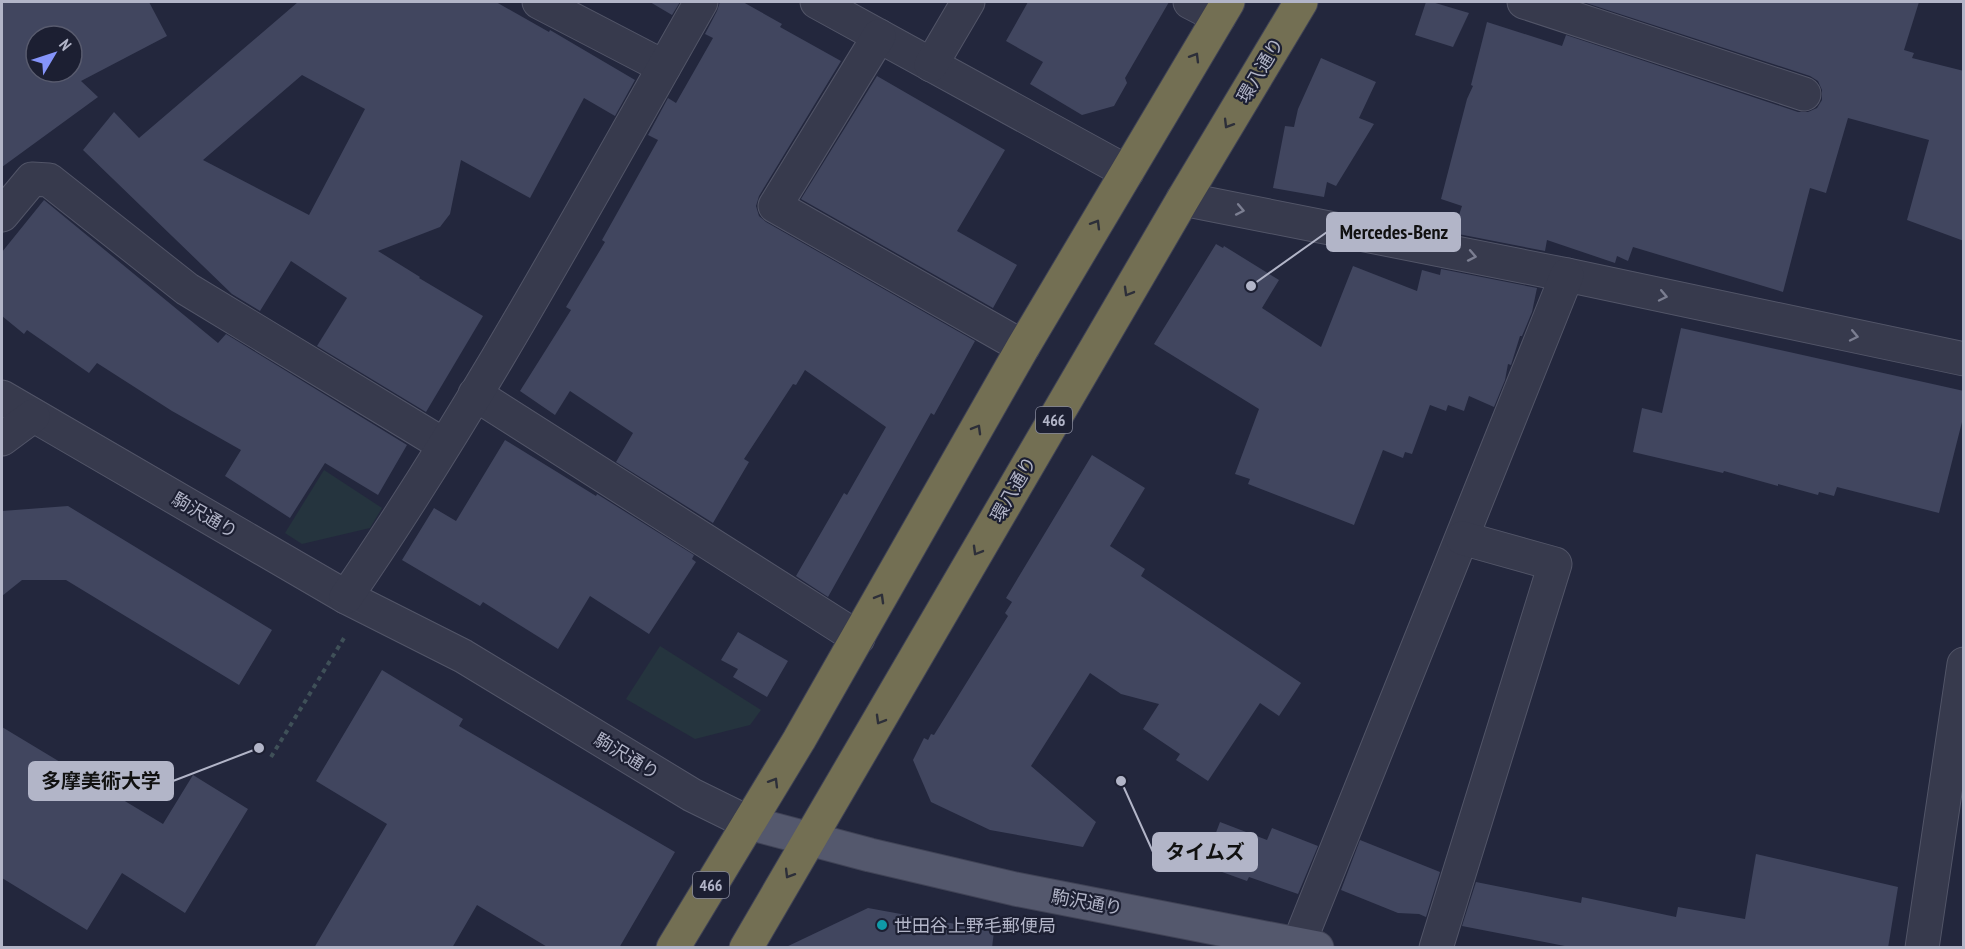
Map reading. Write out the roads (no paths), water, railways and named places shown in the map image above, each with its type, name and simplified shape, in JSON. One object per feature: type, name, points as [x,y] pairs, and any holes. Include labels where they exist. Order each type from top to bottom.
[{"type":"highway","name":"環八通り","points":[[746,948],[1183,199],[1301,2]]},
{"type":"highway","name":"466","points":[[673,948],[858,638],[1023,347],[1223,9]]},
{"type":"main road","name":"駒沢通り","points":[[749,823],[1016,889],[1304,946]]},
{"type":"street","points":[[539,2],[664,67]]},
{"type":"street","points":[[346,597],[475,394],[701,2]]},
{"type":"street","points":[[817,2],[1127,172]]},
{"type":"street","points":[[931,65],[968,2]]},
{"type":"street","points":[[1190,2],[1223,9]]},
{"type":"street","points":[[1524,2],[1804,94]]},
{"type":"street","points":[[879,36],[775,206],[1023,347]]},
{"type":"street","points":[[2,214],[32,179],[49,180],[187,289],[444,445]]},
{"type":"street","points":[[1183,199],[1567,275],[1964,359]]},
{"type":"street","points":[[1304,946],[1567,275]]},
{"type":"street","points":[[475,394],[858,638]]},
{"type":"street","name":"駒沢通り","points":[[2,398],[346,597],[463,656],[692,795],[749,823]]},
{"type":"street","points":[[2,440],[33,416]]},
{"type":"street","points":[[1436,948],[1556,564],[1462,538]]},
{"type":"street","points":[[1922,948],[1964,664]]},
{"type":"place","name":"Mercedes-Benz","points":[[1251,286]]},
{"type":"place","name":"多摩美術大学","points":[[259,748]]},
{"type":"place","name":"タイムズ","points":[[1121,781]]},
{"type":"place","name":"世田谷上野毛郵便局","points":[[882,925]]}]
